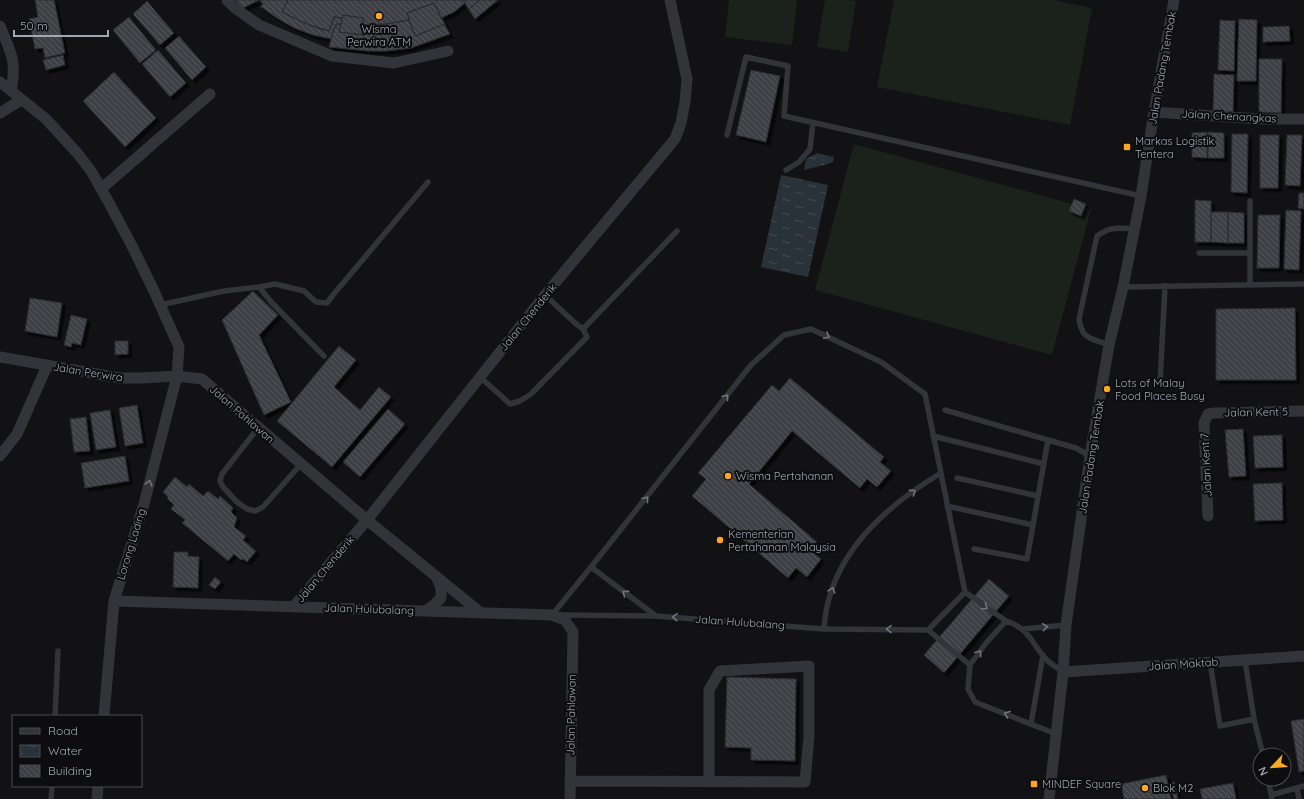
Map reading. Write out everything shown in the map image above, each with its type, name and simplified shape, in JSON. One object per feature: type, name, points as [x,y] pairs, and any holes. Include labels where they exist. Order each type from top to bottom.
[{"type":"street","points":[[227,0],[235,8],[259,25],[332,56],[394,63],[448,51]]},
{"type":"street","name":"Jalan Chenderik","points":[[294,606],[367,520],[545,295],[675,139],[686,102],[687,79],[670,0]]},
{"type":"street","name":"Jalan Padang Tembak","points":[[1049,799],[1066,625],[1090,456],[1109,345],[1123,287],[1141,196],[1174,0]]},
{"type":"street","points":[[0,26],[13,57],[14,74],[11,91]]},
{"type":"street","points":[[0,82],[46,119],[73,148],[91,171],[132,246],[179,347],[177,376]]},
{"type":"street","points":[[101,189],[210,94]]},
{"type":"street","points":[[0,113],[21,100]]},
{"type":"street","name":"Jalan Chenangkas","points":[[1154,112],[1260,119],[1304,119]]},
{"type":"street","name":"Jalan Perwira","points":[[0,356],[47,366],[120,378],[177,376]]},
{"type":"street","points":[[0,456],[16,434],[47,366]]},
{"type":"street","name":"Jalan Pahlawan","points":[[177,376],[202,379],[367,520],[481,612]]},
{"type":"street","name":"Lorong Lading","points":[[104,715],[114,601],[144,504],[177,376]]},
{"type":"street","name":"Jalan Kent 5","points":[[1208,414],[1304,411]]},
{"type":"street","name":"Jalan Kent 7","points":[[1208,414],[1204,423],[1208,516]]},
{"type":"street","points":[[424,611],[434,605],[441,598],[441,588],[436,576]]},
{"type":"street","name":"Jalan Hulubalang","points":[[114,601],[552,615],[565,620],[573,632]]},
{"type":"street","name":"Jalan Pahlawan","points":[[570,799],[573,632]]},
{"type":"street","name":"Jalan Maktab","points":[[1062,672],[1304,656]]},
{"type":"street","points":[[570,781],[709,782],[805,782],[810,736],[809,666],[720,671],[709,690],[709,782]]},
{"type":"street","points":[[97,799],[98,787]]},
{"type":"lane","points":[[727,135],[746,57],[788,66],[784,116],[1141,196]]},
{"type":"lane","points":[[786,170],[799,162],[810,149],[813,123]]},
{"type":"lane","points":[[160,305],[224,291],[274,284],[304,291],[316,302],[327,303],[428,182]]},
{"type":"lane","points":[[1250,201],[1250,285]]},
{"type":"lane","points":[[1109,345],[1085,336],[1081,330],[1079,319],[1097,236],[1107,229],[1134,229]]},
{"type":"lane","points":[[584,329],[677,231]]},
{"type":"lane","points":[[1199,254],[1250,253]]},
{"type":"lane","points":[[1123,287],[1304,284]]},
{"type":"lane","points":[[1160,383],[1165,286]]},
{"type":"lane","points":[[259,287],[272,303],[324,356]]},
{"type":"lane","points":[[480,377],[510,404],[520,401],[531,394],[587,337],[584,329],[575,323],[545,295]]},
{"type":"lane","points":[[552,615],[751,366],[784,335],[811,328],[881,362],[925,394],[965,592],[1006,621],[1024,629],[1047,660],[1062,672]]},
{"type":"lane","points":[[945,410],[1076,448],[1090,456]]},
{"type":"lane","points":[[258,428],[222,474],[220,481],[223,487],[237,502],[247,509],[255,511],[263,507],[301,464]]},
{"type":"lane","points":[[933,436],[1044,464]]},
{"type":"lane","points":[[974,549],[1027,559],[1048,440]]},
{"type":"lane","points":[[824,628],[827,608],[833,587],[843,562],[851,550],[882,516],[940,472]]},
{"type":"lane","points":[[957,478],[1038,496]]},
{"type":"lane","points":[[947,506],[1032,525]]},
{"type":"lane","points":[[591,567],[656,616]]},
{"type":"lane","points":[[965,592],[928,630],[970,665]]},
{"type":"lane","name":"Jalan Hulubalang","points":[[552,615],[656,616],[824,628],[928,630]]},
{"type":"lane","points":[[1006,621],[986,643],[970,665],[968,689],[975,702],[1056,734]]},
{"type":"lane","points":[[1024,629],[1066,625]]},
{"type":"lane","points":[[55,715],[58,651]]},
{"type":"lane","points":[[1031,724],[1043,655]]},
{"type":"lane","points":[[1245,660],[1254,719],[1260,747]]},
{"type":"lane","points":[[1210,662],[1220,726],[1254,719]]},
{"type":"lane","points":[[1270,787],[1272,797],[1304,786]]},
{"type":"lane","points":[[51,799],[52,787]]},
{"type":"lane","points":[[1297,788],[1299,799]]},
{"type":"path","points":[[1168,786],[1174,785],[1176,799]]},
{"type":"shaded area","points":[[729,0],[797,0],[792,45],[725,37]]},
{"type":"shaded area","points":[[825,0],[856,1],[848,52],[817,47]]},
{"type":"shaded area","points":[[894,0],[1053,0],[1092,8],[1070,125],[877,87]]},
{"type":"shaded area","points":[[854,144],[1091,209],[1052,355],[815,290]]},
{"type":"water","points":[[817,153],[834,157],[833,162],[804,170],[806,159]]},
{"type":"water","points":[[781,175],[828,185],[808,277],[761,267]]},
{"type":"building","points":[[35,0],[54,0],[65,53],[45,58],[43,48],[35,49],[29,19],[38,17]]},
{"type":"building","points":[[236,0],[259,0],[241,9]]},
{"type":"building","points":[[260,0],[288,0],[282,12],[320,29],[329,31],[334,17],[342,18],[341,24],[336,24],[331,39],[313,35],[294,28],[277,18],[260,6],[263,5]]},
{"type":"building","name":"Wisma Perwira ATM","points":[[288,0],[463,0],[465,3],[454,12],[441,18],[434,3],[407,13],[409,20],[386,24],[363,25],[363,18],[343,15],[342,18],[334,17],[329,31],[307,24],[282,12]]},
{"type":"building","points":[[463,0],[480,0],[469,9]]},
{"type":"building","points":[[480,0],[498,0],[475,19],[465,4],[469,9]]},
{"type":"building","points":[[147,1],[174,33],[160,45],[133,14]]},
{"type":"building","points":[[434,3],[445,24],[415,36],[407,13]]},
{"type":"building","points":[[343,15],[363,18],[363,35],[339,32]]},
{"type":"building","points":[[129,17],[156,50],[140,63],[113,30]]},
{"type":"building","points":[[1239,19],[1257,20],[1256,81],[1237,81]]},
{"type":"building","points":[[409,20],[415,36],[444,24],[450,34],[411,48],[387,51],[368,51],[329,47],[336,24],[341,24],[339,32],[363,35],[363,25],[386,24]]},
{"type":"building","points":[[1220,20],[1235,21],[1234,71],[1218,70]]},
{"type":"building","points":[[1289,26],[1290,41],[1263,42],[1263,27]]},
{"type":"building","points":[[179,36],[206,67],[192,80],[165,48]]},
{"type":"building","points":[[158,50],[186,83],[170,97],[142,64]]},
{"type":"building","points":[[63,55],[65,65],[46,70],[43,60]]},
{"type":"building","points":[[1259,59],[1282,59],[1281,113],[1259,112]]},
{"type":"building","points":[[751,70],[780,76],[766,142],[736,135]]},
{"type":"building","points":[[114,72],[156,118],[125,147],[83,101]]},
{"type":"building","points":[[1214,74],[1234,75],[1233,112],[1213,111]]},
{"type":"building","points":[[1207,132],[1207,158],[1192,157],[1192,133]]},
{"type":"building","points":[[1208,132],[1224,133],[1224,158],[1208,158]]},
{"type":"building","points":[[1232,134],[1248,134],[1247,193],[1231,192]]},
{"type":"building","points":[[1260,135],[1279,135],[1278,188],[1260,188]]},
{"type":"building","points":[[1287,135],[1302,135],[1300,186],[1285,185]]},
{"type":"building","points":[[1299,193],[1304,193],[1304,209],[1298,208]]},
{"type":"building","points":[[1074,199],[1086,204],[1081,216],[1069,211]]},
{"type":"building","points":[[1195,200],[1211,201],[1211,242],[1195,242]]},
{"type":"building","points":[[1286,210],[1301,211],[1299,270],[1284,269]]},
{"type":"building","points":[[1211,212],[1228,212],[1228,243],[1211,242]]},
{"type":"building","points":[[1228,212],[1244,213],[1244,243],[1228,243]]},
{"type":"building","points":[[1258,215],[1280,215],[1279,268],[1257,268]]},
{"type":"building","points":[[253,291],[278,315],[259,335],[291,402],[264,415],[222,320]]},
{"type":"building","points":[[30,298],[62,303],[57,337],[25,331]]},
{"type":"building","points":[[1295,308],[1296,380],[1216,380],[1216,309]]},
{"type":"building","points":[[71,315],[87,319],[81,345],[72,343],[71,347],[64,345]]},
{"type":"building","points":[[115,341],[128,341],[128,354],[115,355]]},
{"type":"building","points":[[339,346],[356,360],[334,387],[360,410],[379,387],[391,397],[332,467],[277,421]]},
{"type":"building","name":"Wisma Pertahanan","points":[[790,378],[884,457],[880,462],[891,471],[877,487],[867,479],[860,488],[792,431],[749,484],[817,542],[810,550],[821,559],[807,577],[796,568],[788,578],[692,496],[706,479],[698,473],[772,385],[779,391]]},
{"type":"building","points":[[137,405],[143,443],[125,446],[119,408]]},
{"type":"building","points":[[388,409],[405,424],[360,477],[343,462]]},
{"type":"building","points":[[110,410],[116,447],[96,450],[90,413]]},
{"type":"building","points":[[86,417],[90,451],[74,452],[70,419]]},
{"type":"building","points":[[1243,429],[1246,476],[1229,477],[1225,430]]},
{"type":"building","points":[[1282,435],[1283,467],[1255,468],[1253,436]]},
{"type":"building","points":[[125,456],[129,481],[85,488],[81,463]]},
{"type":"building","points":[[175,477],[187,487],[189,484],[203,496],[208,491],[218,499],[220,496],[233,508],[231,512],[237,518],[234,527],[246,536],[243,540],[256,551],[247,562],[243,559],[241,560],[234,554],[228,561],[182,523],[185,520],[171,509],[174,505],[163,492]]},
{"type":"building","points":[[1282,483],[1283,520],[1255,521],[1253,484]]},
{"type":"building","points":[[174,552],[188,552],[188,556],[199,557],[198,588],[173,587]]},
{"type":"building","points":[[215,577],[221,582],[215,589],[209,585]]},
{"type":"building","points":[[989,579],[1009,596],[944,673],[924,655]]},
{"type":"building","points":[[727,677],[796,679],[795,761],[751,760],[751,748],[725,747]]},
{"type":"building","points":[[1304,719],[1304,771],[1299,772],[1291,721]]},
{"type":"building","name":"Blok M2","points":[[1166,775],[1171,799],[1124,799],[1121,784]]},
{"type":"building","points":[[1174,782],[1178,799],[1174,799],[1171,789],[1169,790],[1168,784]]},
{"type":"building","points":[[1233,783],[1236,799],[1202,799],[1200,789]]},
{"type":"place","name":"Wisma Perwira ATM","points":[[379,16]]},
{"type":"place","name":"Markas Logistik Tentera","points":[[1127,147]]},
{"type":"place","name":"Lots of Malay Food Places Busy","points":[[1107,389]]},
{"type":"place","name":"Wisma Pertahanan","points":[[728,476]]},
{"type":"place","name":"Kementerian Pertahanan Malaysia","points":[[720,540]]},
{"type":"place","name":"MINDEF Square","points":[[1034,784]]},
{"type":"place","name":"Blok M2","points":[[1145,788]]}]
